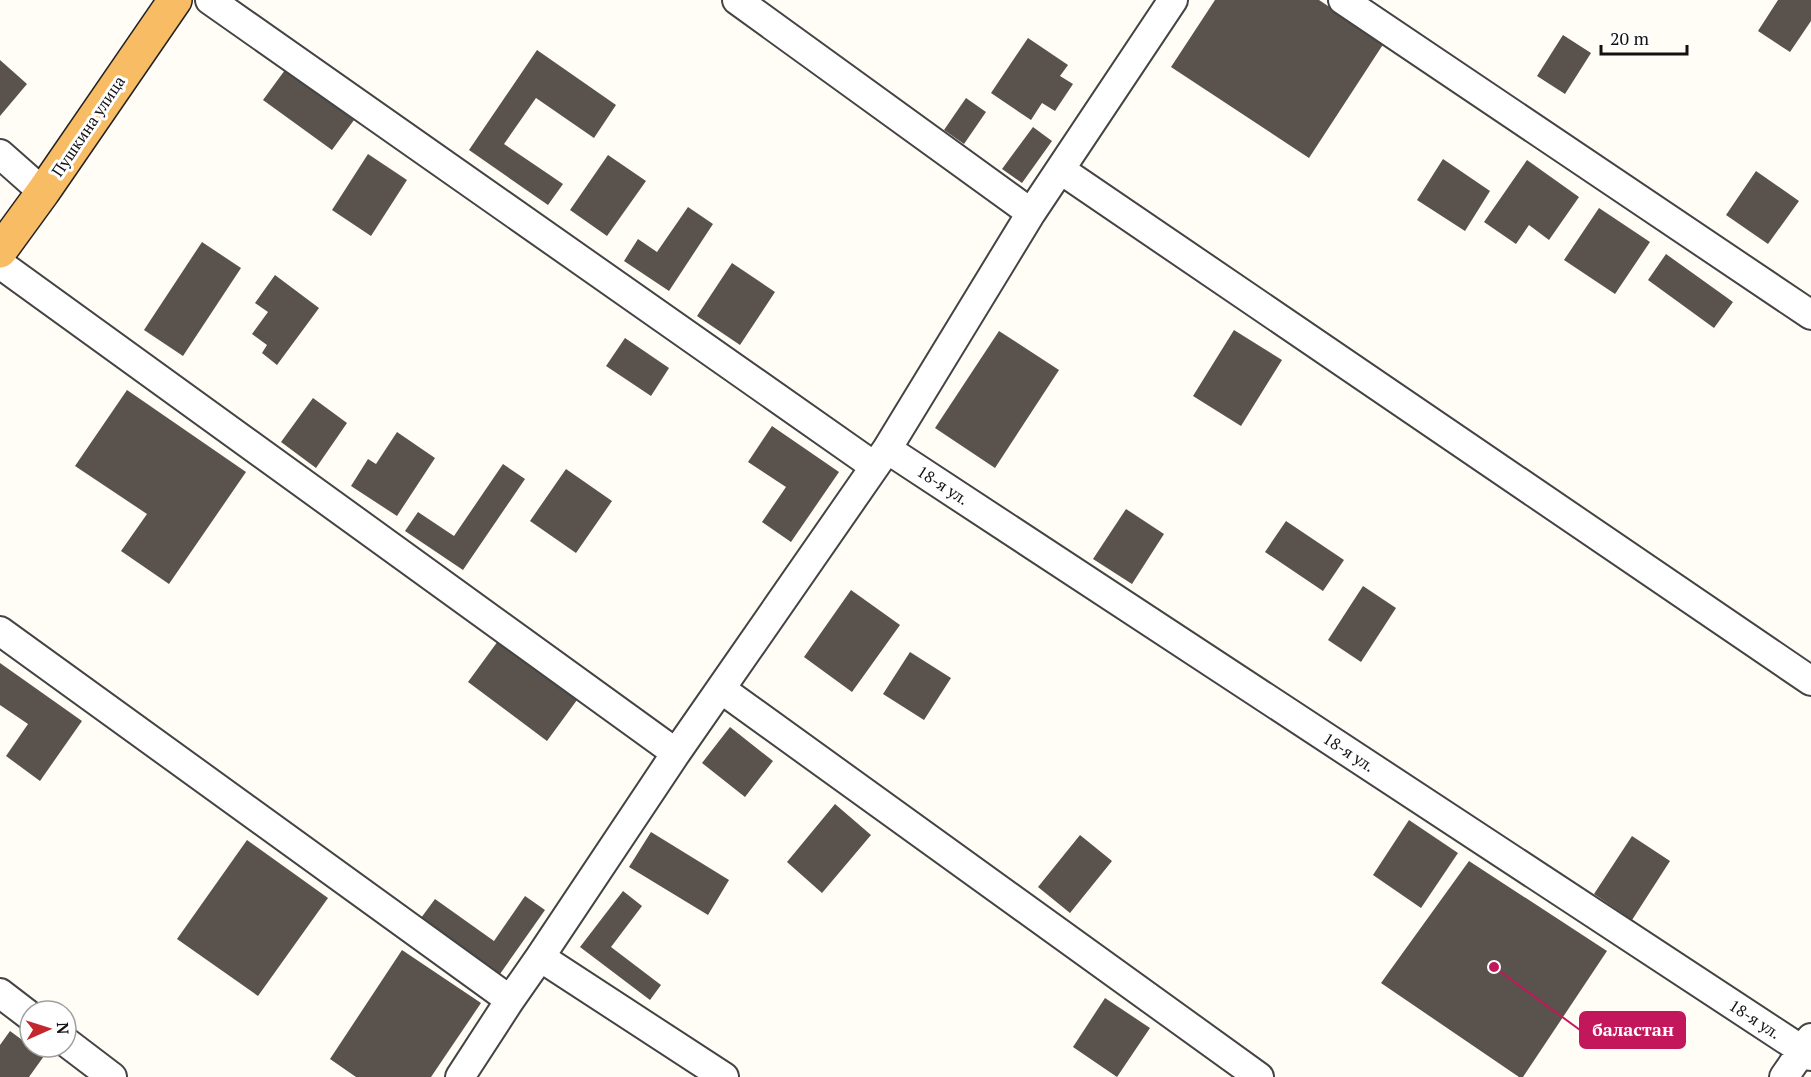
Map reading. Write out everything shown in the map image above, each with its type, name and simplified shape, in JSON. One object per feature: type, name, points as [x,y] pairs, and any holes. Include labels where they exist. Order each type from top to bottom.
[{"type":"highway","name":"Пушкина улица","points":[[0,251],[175,0]]},
{"type":"street","name":"18-я ул.","points":[[210,0],[881,457],[1808,1048]]},
{"type":"street","points":[[737,0],[1031,213]]},
{"type":"street","points":[[460,1077],[676,753],[881,457],[1031,213],[1173,0]]},
{"type":"street","points":[[1343,0],[1811,315]]},
{"type":"street","points":[[0,154],[43,192]]},
{"type":"street","points":[[1061,170],[1811,681]]},
{"type":"street","points":[[0,264],[676,753]]},
{"type":"street","points":[[0,631],[510,1000]]},
{"type":"street","points":[[721,689],[1259,1077]]},
{"type":"street","points":[[540,957],[724,1077]]},
{"type":"street","points":[[0,993],[18,1007]]},
{"type":"street","points":[[1784,1077],[1808,1048]]},
{"type":"street","points":[[78,1051],[112,1077]]},
{"type":"building","points":[[1215,0],[1319,0],[1384,43],[1309,158],[1171,67]]},
{"type":"building","points":[[1778,0],[1811,0],[1811,21],[1790,52],[1758,31]]},
{"type":"building","points":[[1563,35],[1591,53],[1565,94],[1537,76]]},
{"type":"building","points":[[1028,38],[1068,65],[1060,76],[1073,84],[1055,111],[1042,103],[1031,120],[991,93]]},
{"type":"building","points":[[537,50],[616,105],[594,138],[536,98],[504,144],[563,184],[548,205],[469,150]]},
{"type":"building","points":[[0,60],[27,84],[0,116]]},
{"type":"building","points":[[285,70],[354,120],[332,150],[263,100]]},
{"type":"building","points":[[966,98],[986,112],[964,144],[944,130]]},
{"type":"building","points":[[1033,127],[1052,141],[1022,183],[1002,169]]},
{"type":"building","points":[[368,154],[407,180],[371,236],[332,210]]},
{"type":"building","points":[[608,155],[646,181],[607,236],[570,210]]},
{"type":"building","points":[[1443,159],[1490,191],[1465,231],[1417,200]]},
{"type":"building","points":[[1527,160],[1579,197],[1549,240],[1529,225],[1516,244],[1484,222]]},
{"type":"building","points":[[1756,171],[1799,201],[1768,244],[1726,215]]},
{"type":"building","points":[[688,207],[713,224],[669,291],[624,261],[638,239],[657,252]]},
{"type":"building","points":[[1599,208],[1650,242],[1615,294],[1564,260]]},
{"type":"building","points":[[202,242],[241,268],[183,356],[144,330]]},
{"type":"building","points":[[1666,254],[1733,302],[1714,328],[1648,280]]},
{"type":"building","points":[[732,263],[775,292],[740,345],[697,316]]},
{"type":"building","points":[[275,275],[319,308],[277,365],[262,353],[267,345],[252,334],[268,312],[255,303]]},
{"type":"building","points":[[1234,330],[1282,360],[1241,426],[1193,396]]},
{"type":"building","points":[[999,331],[1059,370],[995,468],[935,428]]},
{"type":"building","points":[[625,338],[669,368],[651,396],[606,366]]},
{"type":"building","points":[[127,390],[246,472],[169,584],[121,551],[147,514],[75,466]]},
{"type":"building","points":[[313,398],[347,423],[316,468],[281,442]]},
{"type":"building","points":[[772,426],[839,472],[791,542],[762,522],[786,487],[748,462]]},
{"type":"building","points":[[397,432],[435,458],[397,516],[351,486],[368,459],[376,464]]},
{"type":"building","points":[[503,464],[525,479],[463,570],[405,531],[418,512],[454,536]]},
{"type":"building","points":[[566,469],[612,501],[576,553],[530,521]]},
{"type":"building","points":[[1126,509],[1164,534],[1132,584],[1093,559]]},
{"type":"building","points":[[1286,521],[1344,560],[1323,591],[1265,552]]},
{"type":"building","points":[[1363,586],[1396,608],[1361,662],[1328,640]]},
{"type":"building","points":[[851,590],[900,625],[852,692],[804,657]]},
{"type":"building","points":[[498,641],[577,700],[547,741],[468,682]]},
{"type":"building","points":[[910,652],[951,678],[924,720],[883,694]]},
{"type":"building","points":[[0,663],[82,721],[40,781],[6,756],[28,724],[0,705]]},
{"type":"building","points":[[730,727],[773,761],[745,797],[702,763]]},
{"type":"building","points":[[835,804],[871,835],[822,893],[787,862]]},
{"type":"building","points":[[1409,820],[1458,853],[1421,908],[1373,875]]},
{"type":"building","points":[[651,832],[729,880],[708,915],[629,867]]},
{"type":"building","points":[[1080,835],[1112,861],[1070,913],[1038,887]]},
{"type":"building","points":[[1632,836],[1670,861],[1632,920],[1594,894]]},
{"type":"building","points":[[247,840],[328,898],[258,996],[177,939]]},
{"type":"building","points":[[1469,861],[1607,951],[1523,1077],[1519,1077],[1381,983]]},
{"type":"building","points":[[623,891],[642,906],[611,947],[661,985],[650,1000],[580,947]]},
{"type":"building","points":[[525,896],[545,910],[500,974],[421,918],[435,899],[494,941]]},
{"type":"building","points":[[402,950],[481,1003],[431,1077],[356,1077],[330,1059]]},
{"type":"building","points":[[1105,998],[1150,1028],[1117,1077],[1073,1047]]},
{"type":"building","points":[[10,1031],[18,1037],[18,1059],[42,1059],[29,1077],[0,1077],[0,1045]]},
{"type":"place","name":"баластан","points":[[1494,967]]}]
